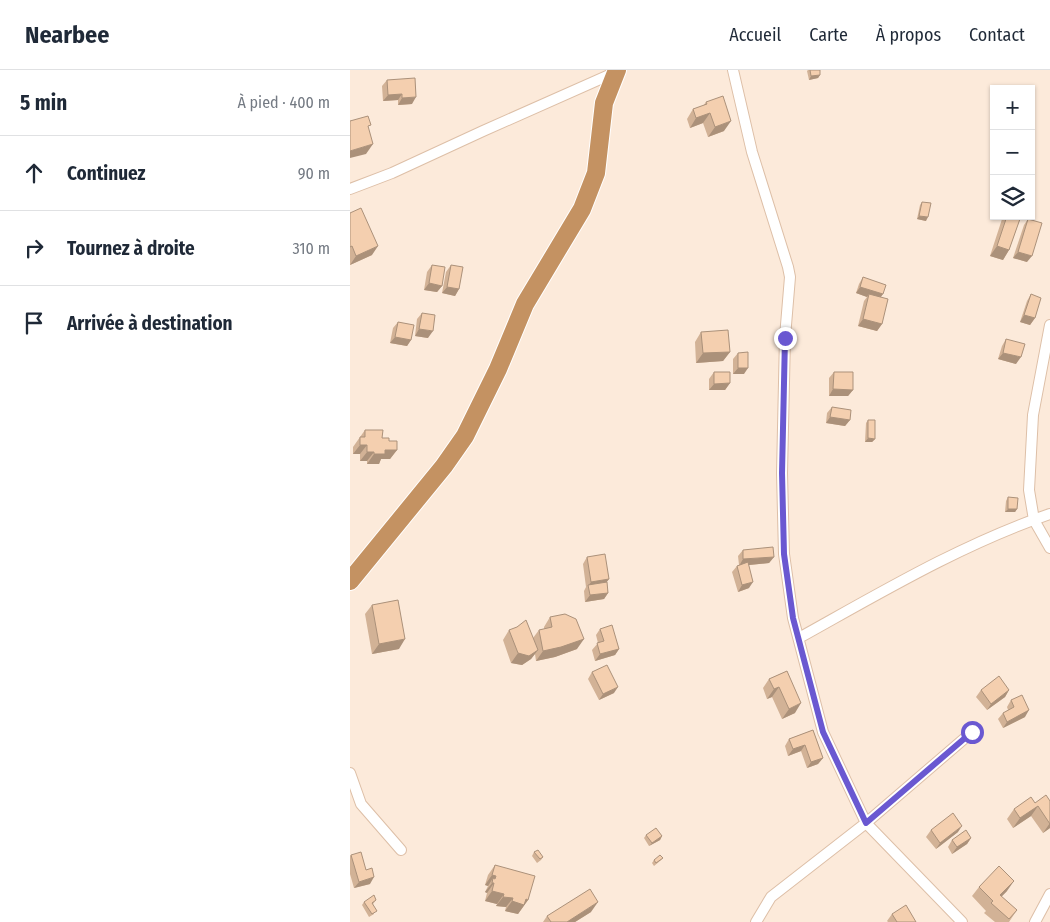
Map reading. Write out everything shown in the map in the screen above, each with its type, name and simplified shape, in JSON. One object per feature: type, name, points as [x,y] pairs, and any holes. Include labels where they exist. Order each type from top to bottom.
[{"type":"highway","points":[[350,581],[444,466],[465,436],[498,370],[525,304],[585,202],[596,173],[604,103],[617,71]]},
{"type":"street","points":[[733,70],[752,152],[790,277],[785,338],[782,473],[784,554],[793,618],[823,732],[866,823],[962,922]]},
{"type":"street","points":[[350,189],[392,174],[617,71]]},
{"type":"street","points":[[1050,325],[1034,415],[1030,490],[1034,520],[1050,548]]},
{"type":"street","points":[[799,638],[969,547],[1050,514]]},
{"type":"street","points":[[756,922],[771,897],[866,823],[972,732]]},
{"type":"street","points":[[350,774],[361,804],[401,850]]},
{"type":"street","points":[[1035,922],[1050,894]]},
{"type":"building","points":[[810,70],[820,70],[820,75],[811,76]]},
{"type":"building","points":[[415,78],[416,97],[402,98],[402,94],[388,95],[387,80]]},
{"type":"building","points":[[723,96],[731,121],[715,127],[710,113],[696,118],[693,109]]},
{"type":"building","points":[[368,116],[371,125],[368,126],[373,144],[350,151],[350,121]]},
{"type":"building","points":[[922,202],[931,203],[928,217],[919,216]]},
{"type":"building","points":[[361,208],[378,246],[356,256],[352,246],[350,247],[350,213]]},
{"type":"building","points":[[1006,220],[1020,220],[1009,250],[997,246]]},
{"type":"building","points":[[1028,220],[1042,223],[1032,256],[1018,252]]},
{"type":"building","points":[[432,265],[445,267],[442,286],[429,283]]},
{"type":"building","points":[[451,265],[463,267],[459,289],[447,287]]},
{"type":"building","points":[[863,277],[886,285],[883,294],[860,287]]},
{"type":"building","points":[[869,294],[888,299],[882,324],[863,319]]},
{"type":"building","points":[[1031,294],[1041,298],[1035,318],[1024,315]]},
{"type":"building","points":[[422,313],[435,315],[433,331],[419,329]]},
{"type":"building","points":[[398,322],[414,325],[411,340],[395,337]]},
{"type":"building","points":[[728,330],[730,352],[703,353],[701,332]]},
{"type":"building","points":[[1006,339],[1025,344],[1021,357],[1003,353]]},
{"type":"building","points":[[748,352],[748,368],[738,368],[738,353]]},
{"type":"building","points":[[714,372],[730,372],[730,383],[714,384]]},
{"type":"building","points":[[834,372],[853,372],[853,390],[833,389]]},
{"type":"building","points":[[832,407],[851,410],[850,420],[830,417]]},
{"type":"building","points":[[868,420],[875,420],[875,439],[868,438]]},
{"type":"building","points":[[365,430],[383,430],[382,438],[389,438],[389,441],[397,441],[397,450],[385,450],[385,454],[367,452],[367,445],[360,445],[360,437],[365,437]]},
{"type":"building","points":[[1008,497],[1018,498],[1017,509],[1008,509]]},
{"type":"building","points":[[773,547],[774,557],[743,559],[743,550]]},
{"type":"building","points":[[605,554],[609,579],[591,582],[587,557]]},
{"type":"building","points":[[748,562],[753,582],[742,585],[737,566]]},
{"type":"building","points":[[607,582],[608,593],[590,595],[588,585]]},
{"type":"building","points":[[398,600],[405,639],[379,644],[372,605]]},
{"type":"building","points":[[565,614],[576,619],[584,639],[543,651],[539,630],[552,627],[550,617]]},
{"type":"building","points":[[526,620],[538,650],[529,656],[518,653],[509,630]]},
{"type":"building","points":[[612,625],[619,649],[600,654],[597,643],[604,641],[600,629]]},
{"type":"building","points":[[607,665],[618,687],[603,694],[592,672]]},
{"type":"building","points":[[787,671],[801,703],[789,709],[779,687],[774,689],[769,679]]},
{"type":"building","points":[[999,676],[1009,690],[991,704],[981,690]]},
{"type":"building","points":[[1022,695],[1029,710],[1007,722],[1003,713],[1014,707],[1011,700]]},
{"type":"building","points":[[813,730],[823,758],[811,762],[805,745],[793,749],[789,739]]},
{"type":"building","points":[[1046,795],[1050,801],[1050,824],[1038,806],[1020,818],[1014,809],[1031,797],[1035,803]]},
{"type":"building","points":[[953,813],[962,826],[940,843],[931,830]]},
{"type":"building","points":[[656,828],[662,836],[652,843],[646,835]]},
{"type":"building","points":[[966,830],[971,838],[957,847],[952,840]]},
{"type":"building","points":[[538,850],[543,857],[540,859],[534,852]]},
{"type":"building","points":[[361,852],[366,870],[372,868],[374,877],[359,882],[351,855]]},
{"type":"building","points":[[660,855],[663,858],[656,863],[654,860]]},
{"type":"building","points":[[495,865],[535,876],[528,900],[526,899],[524,905],[512,901],[513,898],[503,897],[504,894],[492,891],[493,878],[495,879],[496,876],[492,875]]},
{"type":"building","points":[[999,866],[1014,881],[1000,895],[1017,910],[1009,919],[991,903],[993,901],[979,887]]},
{"type":"building","points":[[590,889],[598,902],[567,922],[551,922],[547,916]]},
{"type":"building","points":[[374,895],[376,900],[372,903],[377,911],[372,914],[364,902]]},
{"type":"building","points":[[906,905],[916,922],[897,922],[892,914]]},
{"type":"route","points":[[785,338],[782,473],[784,554],[793,618],[823,732],[866,823],[972,732]]}]
